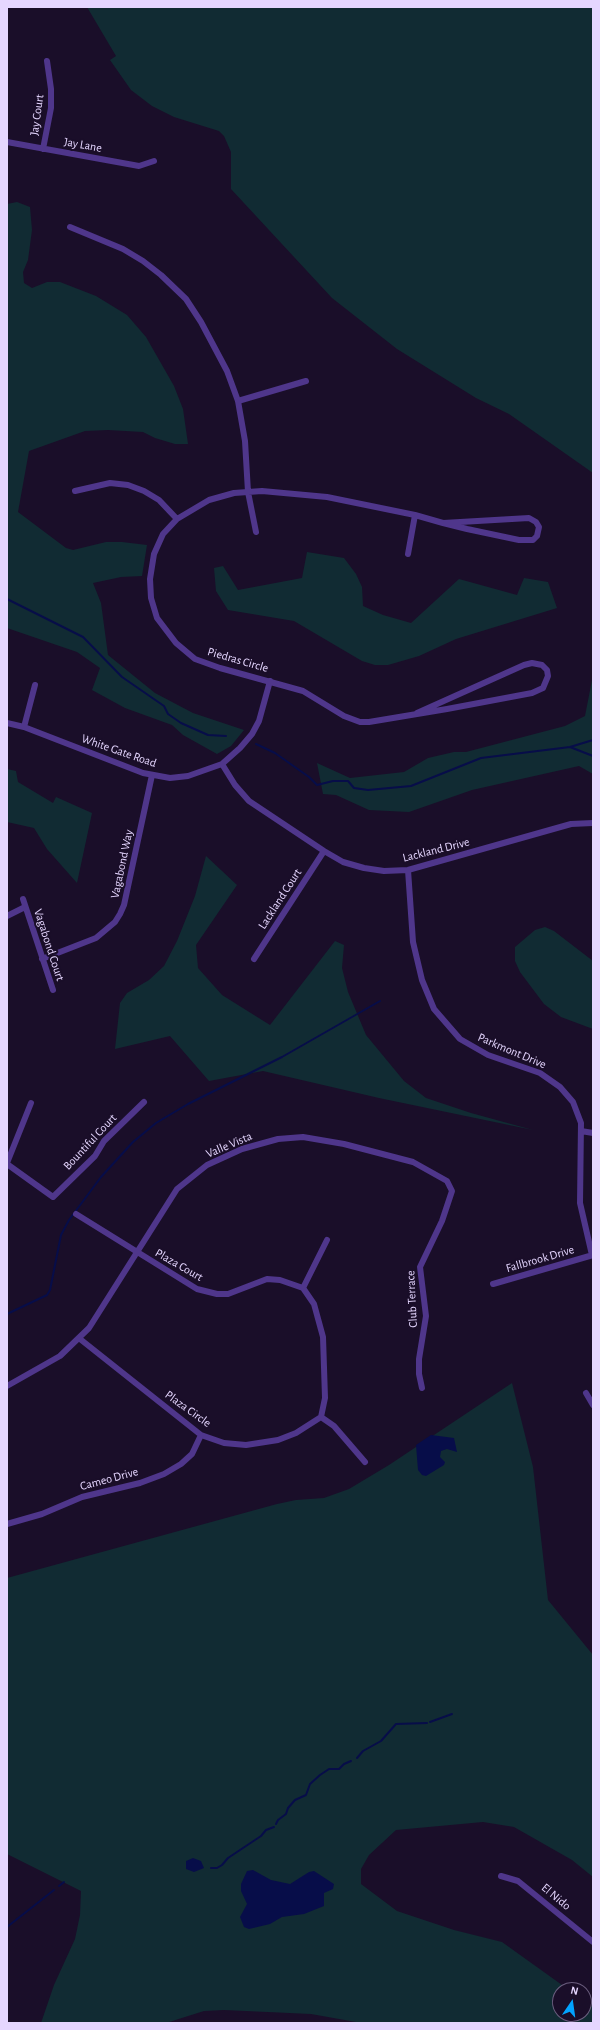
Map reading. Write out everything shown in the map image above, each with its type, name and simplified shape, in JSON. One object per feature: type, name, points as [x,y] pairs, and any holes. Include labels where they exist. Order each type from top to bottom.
[{"type":"street","name":"Jay Court","points":[[43,149],[51,108],[51,90],[47,61]]},
{"type":"street","name":"Jay Lane","points":[[7,142],[139,166],[154,161]]},
{"type":"street","points":[[70,227],[123,248],[161,275],[186,299],[224,364],[238,401],[245,441],[248,492],[256,532]]},
{"type":"street","points":[[238,401],[306,381]]},
{"type":"street","points":[[75,491],[110,483],[128,485],[144,491],[159,500],[177,519]]},
{"type":"street","name":"Piedras Circle","points":[[417,714],[524,665],[532,663],[542,665],[547,670],[548,676],[543,688],[532,693],[417,714],[369,722],[360,722],[344,716],[303,691],[220,668],[195,658],[176,643],[157,618],[151,598],[150,579],[154,554],[162,534],[177,519],[197,506],[221,496],[248,492],[262,491],[327,497],[415,515],[443,523],[513,539],[529,540],[537,536],[539,527],[536,522],[529,518],[443,523]]},
{"type":"street","points":[[408,554],[415,515]]},
{"type":"street","name":"White Gate Road","points":[[7,723],[24,727],[130,769],[170,778],[188,776],[222,764],[232,756],[252,734],[261,715],[270,681]]},
{"type":"street","points":[[24,727],[35,685]]},
{"type":"street","name":"Lackland Drive","points":[[222,764],[235,785],[249,801],[342,862],[364,868],[384,871],[408,870],[571,824],[593,823]]},
{"type":"street","name":"Vagabond Way","points":[[42,959],[96,938],[115,922],[120,914],[124,905],[152,775]]},
{"type":"street","name":"Lackland Court","points":[[254,959],[324,851]]},
{"type":"street","name":"Parkmont Drive","points":[[408,870],[413,942],[422,980],[434,1009],[460,1039],[488,1055],[540,1074],[560,1087],[573,1102],[581,1123],[580,1203],[593,1255]]},
{"type":"street","name":"Vagabond Court","points":[[22,899],[53,990]]},
{"type":"street","name":"Vagabond Court","points":[[7,916],[25,907]]},
{"type":"street","name":"Bountiful Court","points":[[7,1163],[53,1197],[95,1156],[104,1141],[144,1102]]},
{"type":"street","points":[[7,1163],[31,1103]]},
{"type":"street","points":[[581,1131],[593,1133]]},
{"type":"street","name":"Valle Vista","points":[[7,1386],[60,1356],[80,1339],[90,1328],[177,1189],[207,1165],[242,1149],[278,1139],[303,1137],[390,1155],[413,1162],[447,1181],[452,1190]]},
{"type":"street","name":"Club Terrace","points":[[422,1388],[419,1374],[419,1359],[426,1316],[420,1267],[442,1222],[452,1190]]},
{"type":"street","points":[[76,1214],[137,1253]]},
{"type":"street","points":[[327,1240],[303,1288],[314,1304],[323,1337],[325,1398],[321,1416],[334,1426],[364,1462]]},
{"type":"street","name":"Plaza Court","points":[[137,1253],[197,1289],[208,1293],[228,1294],[267,1280],[280,1280],[303,1288]]},
{"type":"street","name":"Fallbrook Drive","points":[[493,1284],[593,1255]]},
{"type":"street","name":"Plaza Circle","points":[[80,1339],[201,1435],[224,1443],[260,1444],[278,1440],[296,1432],[321,1416]]},
{"type":"street","points":[[593,1398],[586,1393],[593,1405]]},
{"type":"street","name":"Cameo Drive","points":[[7,1524],[42,1514],[82,1497],[140,1483],[164,1474],[181,1464],[192,1454],[201,1435]]},
{"type":"street","name":"El Nido","points":[[501,1876],[518,1881],[593,1942]]},
{"type":"shaded area","points":[[87,7],[593,7],[593,473],[509,414],[476,398],[397,349],[332,298],[231,189],[231,152],[224,136],[219,131],[174,117],[152,106],[131,90],[110,60],[116,56]]},
{"type":"shaded area","points":[[17,202],[30,207],[32,230],[28,260],[23,272],[24,283],[32,288],[47,282],[60,282],[96,296],[127,315],[146,337],[174,386],[183,409],[188,444],[175,444],[155,438],[143,432],[108,430],[85,431],[29,451],[18,512],[66,548],[73,550],[106,542],[147,545],[142,576],[121,577],[93,583],[101,603],[108,655],[155,693],[193,713],[244,730],[231,746],[217,754],[183,735],[172,725],[125,708],[92,690],[100,668],[77,652],[7,628],[7,204]]},
{"type":"shaded area","points":[[307,552],[344,558],[356,574],[362,587],[363,606],[383,615],[411,623],[459,579],[517,595],[524,578],[548,582],[557,608],[456,639],[419,656],[388,665],[375,665],[362,661],[294,621],[228,610],[216,591],[214,568],[223,566],[238,590],[302,578]]},
{"type":"shaded area","points":[[593,675],[593,774],[579,766],[472,790],[409,812],[369,810],[336,795],[323,794],[317,763],[350,778],[404,772],[428,758],[454,752],[466,752],[565,726],[585,716]]},
{"type":"shaded area","points":[[7,769],[16,771],[18,782],[53,803],[56,797],[92,813],[77,883],[47,849],[34,828],[7,822]]},
{"type":"shaded area","points":[[206,856],[237,885],[196,945],[198,968],[222,995],[270,1025],[335,941],[344,945],[342,968],[348,992],[366,1035],[404,1081],[426,1098],[471,1113],[533,1130],[379,1098],[263,1071],[209,1081],[170,1036],[115,1049],[120,1003],[127,993],[149,980],[164,966],[177,941],[195,896]]},
{"type":"shaded area","points":[[545,927],[554,931],[593,961],[593,1029],[561,1017],[544,1004],[520,972],[515,961],[515,947],[535,930]]},
{"type":"shaded area","points":[[512,1383],[533,1467],[548,1600],[593,1655],[593,1877],[572,1860],[514,1827],[483,1822],[396,1830],[369,1855],[361,1869],[361,1884],[397,1911],[454,1930],[502,1942],[558,1982],[552,1982],[552,2022],[592,2022],[592,2006],[593,2023],[356,2022],[311,2014],[224,2010],[204,2011],[166,2023],[41,2023],[54,1985],[75,1939],[80,1915],[81,1891],[7,1854],[7,1578],[277,1504],[296,1500],[324,1498],[349,1489],[389,1465]]},
{"type":"shaded area","points":[[431,1435],[454,1438],[457,1452],[447,1449],[441,1451],[440,1457],[445,1462],[444,1465],[426,1476],[422,1475],[418,1470],[416,1445]]},
{"type":"shaded area","points":[[193,1858],[201,1861],[204,1868],[194,1872],[186,1869],[186,1861]]},
{"type":"shaded area","points":[[253,1870],[271,1880],[290,1884],[309,1872],[314,1871],[334,1884],[333,1889],[324,1893],[324,1906],[304,1914],[282,1917],[270,1924],[249,1929],[244,1927],[240,1917],[247,1904],[241,1891],[241,1884],[247,1871]]},
{"type":"waterway","points":[[7,599],[83,637],[122,677],[164,706],[168,714],[181,723],[208,735],[226,736]]},
{"type":"waterway","points":[[256,744],[275,753],[309,777],[317,785],[333,781],[348,781],[354,788],[368,790],[411,786],[481,758],[570,747],[593,740]]},
{"type":"waterway","points":[[570,747],[593,756]]},
{"type":"waterway","points":[[7,1314],[47,1295],[50,1290],[61,1235],[69,1220],[101,1177],[133,1142],[156,1123],[188,1104],[282,1057],[380,1001]]},
{"type":"waterway","points":[[430,1722],[452,1714]]},
{"type":"waterway","points":[[357,1758],[363,1751],[381,1741],[396,1724],[427,1723]]},
{"type":"waterway","points":[[276,1824],[278,1820],[286,1814],[288,1808],[295,1800],[306,1795],[310,1784],[320,1775],[329,1769],[339,1769],[344,1764],[351,1761]]},
{"type":"waterway","points":[[211,1868],[217,1868],[222,1865],[228,1858],[261,1836],[266,1830],[274,1827]]},
{"type":"waterway","points":[[59,1886],[64,1882]]},
{"type":"waterway","points":[[7,1927],[54,1890]]}]
